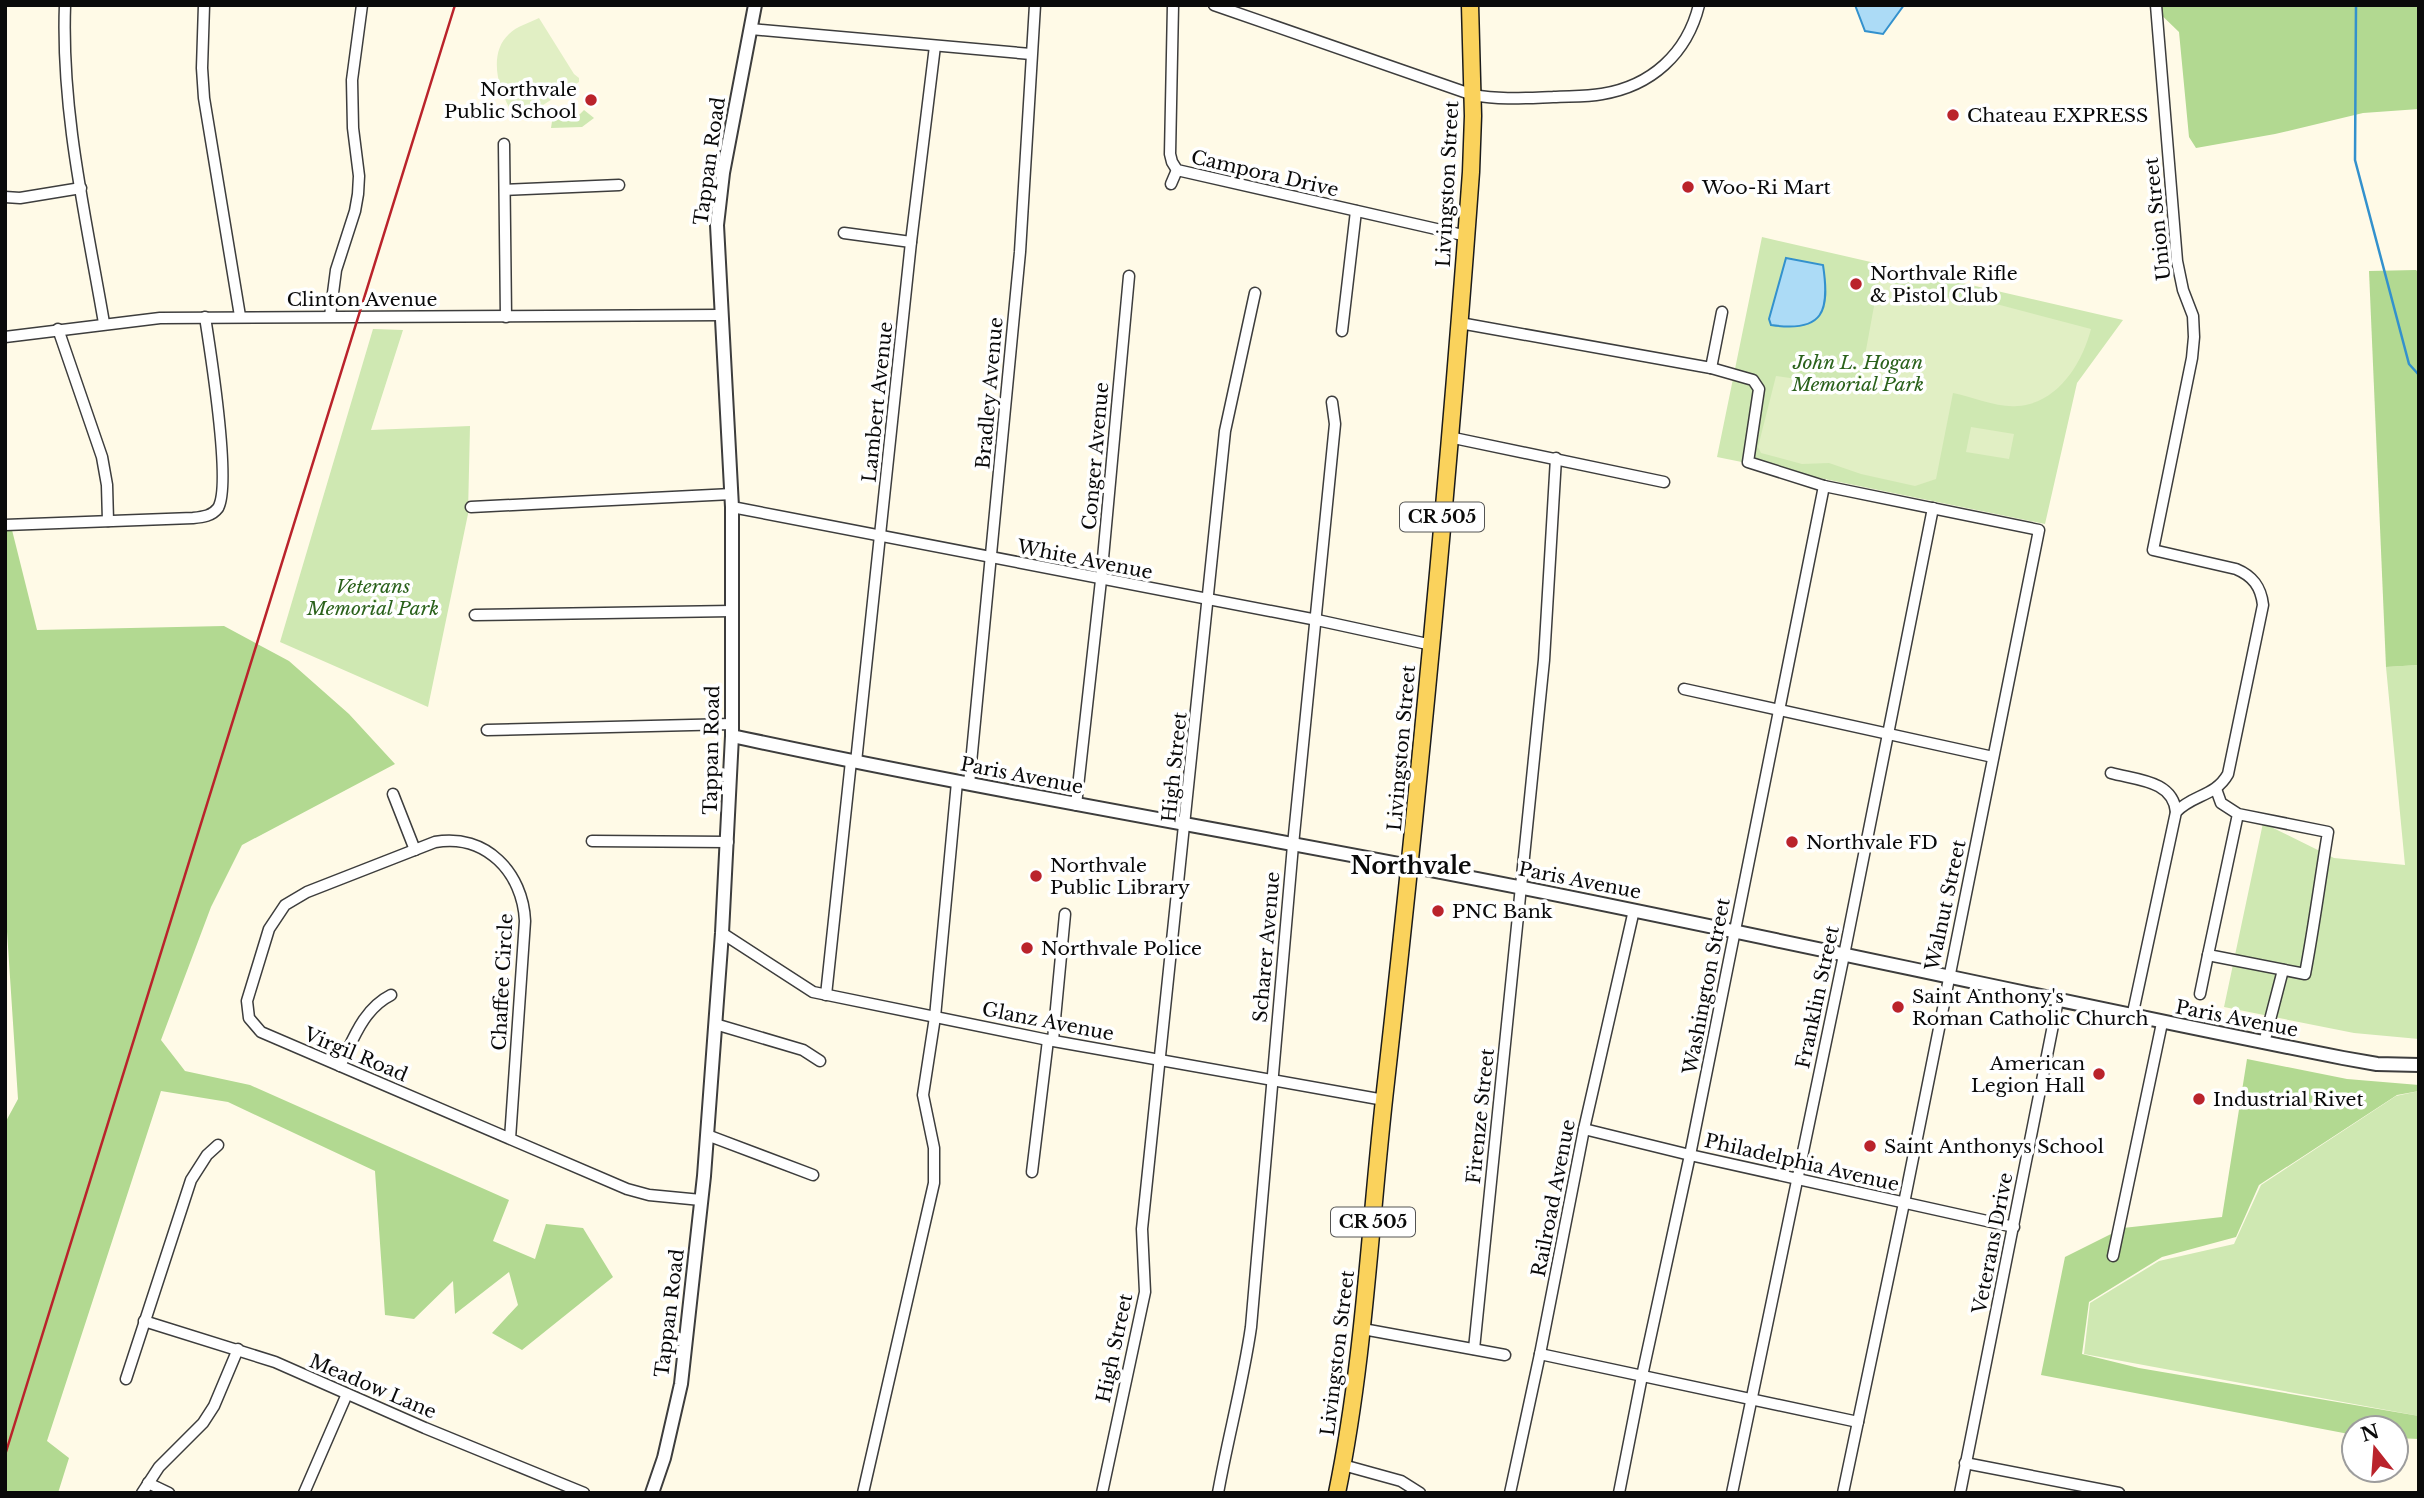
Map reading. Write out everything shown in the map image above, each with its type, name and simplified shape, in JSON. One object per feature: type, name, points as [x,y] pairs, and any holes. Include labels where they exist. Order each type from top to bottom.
[{"type":"main road","name":"Livingston Street","points":[[1337,1493],[1352,1415],[1363,1329],[1432,645],[1471,172],[1471,5]]},
{"type":"street","points":[[65,5],[66,85],[104,323]]},
{"type":"street","points":[[204,5],[204,99],[240,316]]},
{"type":"street","points":[[330,316],[336,270],[358,194],[352,80],[362,5]]},
{"type":"street","name":"Tappan Road","points":[[652,1493],[667,1446],[681,1384],[707,1135],[722,933],[732,730],[732,501],[720,315],[718,205],[755,5]]},
{"type":"street","name":"Bradley Avenue","points":[[863,1493],[934,1177],[934,1148],[923,1095],[935,1017],[990,559],[1020,252],[1035,5]]},
{"type":"street","name":"Campora Drive","points":[[1173,5],[1170,154],[1177,170],[1466,236]]},
{"type":"street","points":[[1214,5],[1473,95],[1493,99],[1598,95],[1625,88],[1656,73],[1670,61],[1688,34],[1699,5]]},
{"type":"street","name":"Union Street","points":[[2156,5],[2177,261],[2183,290],[2193,316],[2194,337],[2153,550],[2247,573],[2255,580],[2263,606],[2228,774],[2216,789]]},
{"type":"street","points":[[751,29],[1031,54]]},
{"type":"street","name":"Lambert Avenue","points":[[825,995],[881,537],[911,242],[935,46]]},
{"type":"street","points":[[503,144],[506,317]]},
{"type":"street","points":[[1171,184],[1177,170]]},
{"type":"street","points":[[505,190],[619,186]]},
{"type":"street","points":[[5,197],[20,198],[81,188]]},
{"type":"street","points":[[1342,331],[1356,211]]},
{"type":"street","points":[[844,233],[911,242]]},
{"type":"street","name":"Conger Avenue","points":[[1076,805],[1101,579],[1129,276]]},
{"type":"street","name":"High Street","points":[[1102,1493],[1145,1292],[1142,1228],[1225,432],[1255,293]]},
{"type":"street","points":[[1711,368],[1722,312]]},
{"type":"street","name":"Clinton Avenue","points":[[5,337],[160,318],[720,315]]},
{"type":"street","points":[[5,525],[203,517],[218,507],[222,495],[222,466],[205,317]]},
{"type":"street","points":[[1460,323],[1711,368],[1753,380],[1759,389],[1748,461],[1824,486],[1933,508]]},
{"type":"street","points":[[58,329],[102,457],[107,485],[108,521]]},
{"type":"street","name":"Scharer Avenue","points":[[1218,1493],[1248,1348],[1293,845],[1335,424],[1332,402]]},
{"type":"street","points":[[1449,437],[1664,482]]},
{"type":"street","name":"Firenze Street","points":[[1474,1349],[1544,660],[1556,458]]},
{"type":"street","name":"Washington Street","points":[[1619,1493],[1690,1155],[1824,486]]},
{"type":"street","name":"White Avenue","points":[[471,507],[732,501],[881,537],[1317,620],[1432,645]]},
{"type":"street","name":"Walnut Street","points":[[1843,1493],[2039,530],[1933,508]]},
{"type":"street","name":"Franklin Street","points":[[1732,1493],[1844,955],[1933,508]]},
{"type":"street","points":[[475,615],[732,611]]},
{"type":"street","points":[[1684,689],[1993,757]]},
{"type":"street","name":"Paris Avenue","points":[[487,730],[732,730],[853,762],[1520,887],[2162,1023],[2377,1064],[2419,1065]]},
{"type":"street","points":[[2111,773],[2161,786],[2170,793],[2176,811],[2132,1017]]},
{"type":"street","points":[[2176,811],[2186,802],[2216,789],[2221,803],[2238,814],[2328,832],[2305,974],[2208,954]]},
{"type":"street","points":[[393,794],[415,850]]},
{"type":"street","points":[[2200,994],[2238,814]]},
{"type":"street","name":"Chaffee Circle","points":[[415,850],[447,840],[471,843],[497,858],[511,874],[521,893],[525,921],[510,1139]]},
{"type":"street","points":[[592,841],[728,842]]},
{"type":"street","name":"Virgil Road","points":[[415,850],[296,898],[276,917],[269,929],[247,1001],[249,1018],[261,1032],[632,1191],[701,1199]]},
{"type":"street","name":"Railroad Avenue","points":[[1510,1493],[1541,1353],[1584,1129],[1633,910]]},
{"type":"street","points":[[1032,1172],[1065,914]]},
{"type":"street","name":"Glanz Avenue","points":[[722,933],[813,992],[1160,1061],[1384,1100]]},
{"type":"street","points":[[2264,1043],[2283,970]]},
{"type":"street","points":[[340,1066],[365,1016],[374,1006],[391,995]]},
{"type":"street","name":"Veterans Drive","points":[[1960,1493],[2058,1000]]},
{"type":"street","points":[[2113,1256],[2162,1023]]},
{"type":"street","points":[[715,1024],[803,1050],[820,1061]]},
{"type":"street","name":"Philadelphia Avenue","points":[[1584,1129],[2014,1227]]},
{"type":"street","points":[[707,1135],[813,1175]]},
{"type":"street","points":[[126,1379],[191,1180],[207,1155],[218,1145]]},
{"type":"street","name":"Meadow Lane","points":[[144,1321],[238,1349],[584,1493]]},
{"type":"street","points":[[1363,1329],[1505,1355]]},
{"type":"street","points":[[169,1493],[145,1488],[174,1450],[203,1423],[215,1406],[238,1349]]},
{"type":"street","points":[[1541,1353],[1858,1422]]},
{"type":"street","points":[[304,1493],[347,1394]]},
{"type":"street","points":[[1965,1463],[2119,1493]]},
{"type":"street","points":[[1343,1465],[1401,1481],[1420,1493]]},
{"type":"green space","points":[[2151,5],[2419,5],[2419,109],[2363,113],[2275,134],[2196,148],[2189,137],[2179,32]]},
{"type":"green space","points":[[539,18],[579,78],[579,82],[518,121],[501,90],[498,54],[502,43],[512,31]]},
{"type":"green space","points":[[584,110],[594,118],[582,127],[551,128],[553,115],[579,115]]},
{"type":"green space","name":"John L. Hogan Memorial Park","points":[[1762,237],[2123,320],[2077,383],[2045,524],[1717,457]]},
{"type":"green space","points":[[2416,270],[2419,273],[2419,665],[2386,667],[2369,271]]},
{"type":"green space","points":[[1879,279],[1927,294],[2000,305],[2091,329],[2081,356],[2066,380],[2044,398],[2031,404],[2010,406],[1953,393],[1936,479],[1915,486],[1861,474],[1829,463],[1802,464],[1761,453],[1758,447],[1776,376],[1859,388]]},
{"type":"green space","name":"Veterans Memorial Park","points":[[373,329],[403,330],[371,430],[470,426],[468,514],[428,707],[280,642]]},
{"type":"green space","points":[[1971,427],[2014,434],[2009,459],[1966,452]]},
{"type":"green space","points":[[5,526],[11,526],[37,630],[224,626],[289,661],[349,714],[395,764],[242,845],[211,907],[161,1040],[185,1071],[250,1085],[509,1200],[493,1241],[535,1259],[546,1224],[583,1228],[613,1277],[522,1350],[492,1333],[518,1305],[509,1272],[455,1314],[453,1281],[414,1319],[385,1315],[375,1171],[228,1102],[161,1091],[47,1441],[69,1458],[58,1493],[5,1493],[5,1123],[18,1099],[5,901]]},
{"type":"green space","points":[[2419,665],[2419,1039],[2354,1033],[2224,1007],[2263,823],[2334,858],[2405,865],[2386,667]]},
{"type":"green space","points":[[2247,1059],[2347,1079],[2419,1085],[2419,1091],[2397,1095],[2259,1185],[2236,1237],[2162,1257],[2089,1302],[2082,1354],[2139,1368],[2407,1414],[2340,1414],[2340,1432],[2041,1375],[2065,1257],[2123,1228],[2222,1217]]},
{"type":"green space","points":[[2419,1091],[2419,1416],[2084,1354],[2090,1303],[2159,1261],[2234,1244],[2261,1185],[2396,1096]]},
{"type":"green space","points":[[2410,1414],[2419,1416],[2419,1439],[2410,1439]]},
{"type":"water","points":[[1855,5],[1904,5],[1883,34],[1865,31]]},
{"type":"water","points":[[1786,258],[1823,265],[1824,306],[1813,322],[1789,327],[1771,325],[1769,319]]},
{"type":"waterway","points":[[2356,5],[2355,160],[2409,364],[2419,375]]},
{"type":"railway","points":[[5,1455],[455,5]]},
{"type":"place","name":"Northvale Public School","points":[[591,100]]},
{"type":"place","name":"Chateau EXPRESS","points":[[1953,115]]},
{"type":"place","name":"Woo-Ri Mart","points":[[1688,187]]},
{"type":"place","name":"Northvale Rifle & Pistol Club","points":[[1856,284]]},
{"type":"place","name":"Northvale FD","points":[[1792,842]]},
{"type":"place","name":"Northvale Public Library","points":[[1036,876]]},
{"type":"place","name":"PNC Bank","points":[[1438,911]]},
{"type":"place","name":"Northvale Police","points":[[1027,948]]},
{"type":"place","name":"Saint Anthony's Roman Catholic Church","points":[[1898,1007]]},
{"type":"place","name":"American Legion Hall","points":[[2099,1074]]},
{"type":"place","name":"Industrial Rivet","points":[[2199,1099]]},
{"type":"place","name":"Saint Anthonys School","points":[[1870,1146]]},
{"type":"district","name":"Northvale","points":[[1411,866]]}]
